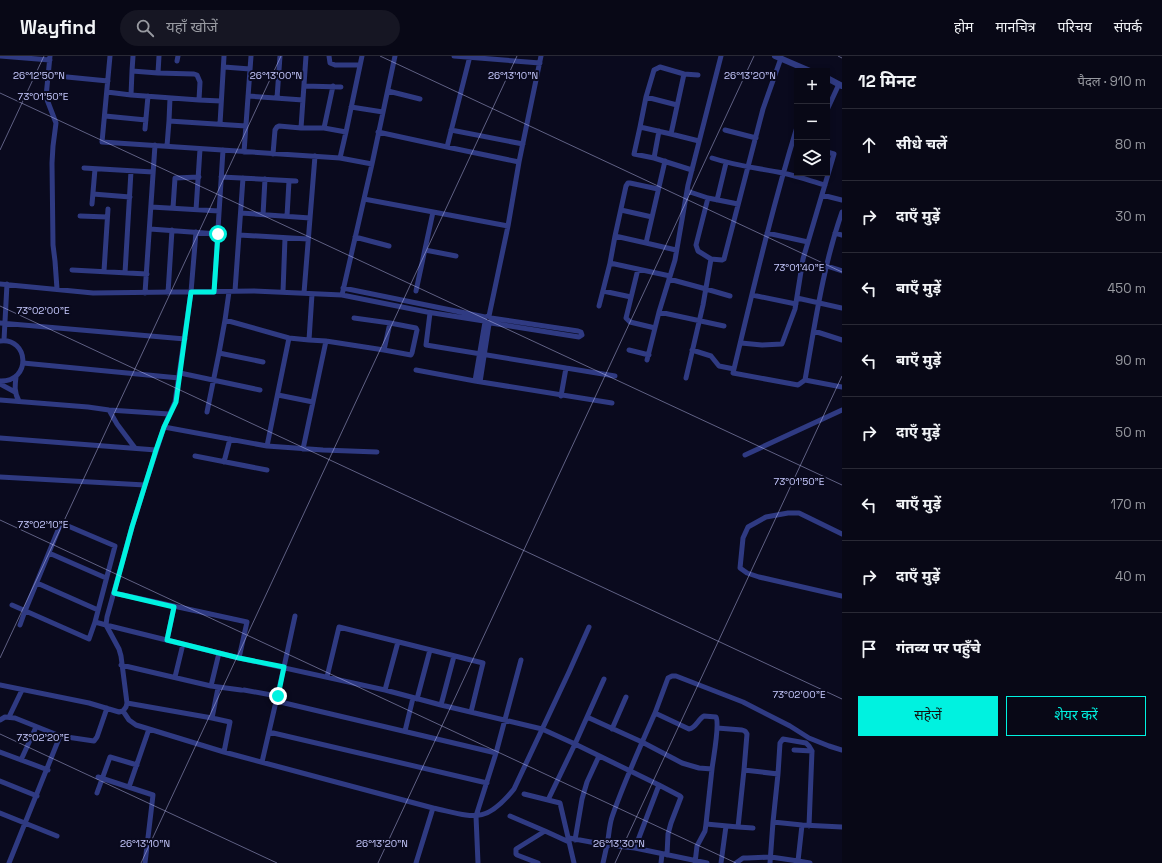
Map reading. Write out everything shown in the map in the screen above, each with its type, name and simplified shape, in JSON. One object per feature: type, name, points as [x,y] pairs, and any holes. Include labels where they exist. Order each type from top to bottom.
[{"type":"street","points":[[0,56],[50,58],[46,97],[56,123],[52,163],[53,245],[56,289]]},
{"type":"street","points":[[110,56],[102,142],[340,158],[372,164]]},
{"type":"street","points":[[130,95],[134,56]]},
{"type":"street","points":[[158,73],[159,56]]},
{"type":"street","points":[[220,124],[224,56]]},
{"type":"street","points":[[244,152],[251,56]]},
{"type":"street","points":[[277,98],[280,56]]},
{"type":"street","points":[[301,128],[306,56]]},
{"type":"street","points":[[329,56],[330,63],[360,65]]},
{"type":"street","points":[[340,158],[362,56]]},
{"type":"street","points":[[342,295],[395,56]]},
{"type":"street","points":[[454,56],[469,56],[540,63]]},
{"type":"street","points":[[447,148],[469,56]]},
{"type":"street","points":[[478,382],[488,320],[541,56]]},
{"type":"street","points":[[629,350],[648,358],[659,312],[675,260],[687,191],[721,56]]},
{"type":"street","points":[[708,198],[696,245],[698,251],[711,259],[722,260],[724,259],[747,167],[778,57],[803,68]]},
{"type":"street","points":[[224,67],[250,69]]},
{"type":"street","points":[[692,170],[665,161],[634,154],[646,97],[654,70],[660,67],[684,74],[698,75]]},
{"type":"street","points":[[132,72],[197,75],[200,82],[199,100]]},
{"type":"street","points":[[671,134],[684,74]]},
{"type":"street","points":[[67,77],[108,81]]},
{"type":"street","points":[[830,80],[841,85],[830,105]]},
{"type":"street","points":[[304,86],[341,86]]},
{"type":"street","points":[[324,128],[333,86]]},
{"type":"street","points":[[388,91],[420,99]]},
{"type":"street","points":[[107,92],[221,101]]},
{"type":"street","points":[[145,129],[148,96]]},
{"type":"street","points":[[248,96],[303,100]]},
{"type":"street","points":[[646,97],[677,105]]},
{"type":"street","points":[[167,146],[170,98]]},
{"type":"street","points":[[351,106],[383,112]]},
{"type":"street","points":[[105,116],[146,120]]},
{"type":"street","points":[[169,121],[246,126]]},
{"type":"street","points":[[272,154],[275,130],[279,126],[324,128],[346,132]]},
{"type":"street","points":[[640,127],[699,141]]},
{"type":"street","points":[[451,130],[523,144]]},
{"type":"street","points":[[725,130],[756,138]]},
{"type":"street","points":[[654,158],[659,131]]},
{"type":"street","points":[[378,132],[447,148],[519,162]]},
{"type":"street","points":[[794,144],[783,173],[733,373],[798,385],[805,380],[819,302],[834,233],[842,212]]},
{"type":"street","points":[[145,293],[155,146]]},
{"type":"street","points":[[196,210],[200,149]]},
{"type":"street","points":[[214,292],[223,150]]},
{"type":"street","points":[[830,153],[834,154],[830,168]]},
{"type":"street","points":[[304,293],[315,156]]},
{"type":"street","points":[[712,158],[726,163],[783,173],[825,185]]},
{"type":"street","points":[[646,243],[665,161]]},
{"type":"street","points":[[717,200],[726,163]]},
{"type":"street","points":[[84,168],[153,172]]},
{"type":"street","points":[[92,204],[95,169]]},
{"type":"street","points":[[125,273],[131,171]]},
{"type":"street","points":[[741,343],[762,345],[782,344],[795,309],[803,259],[828,176]]},
{"type":"street","points":[[173,208],[175,178],[199,177]]},
{"type":"street","points":[[222,177],[296,181]]},
{"type":"street","points":[[235,292],[243,178]]},
{"type":"street","points":[[263,214],[265,179]]},
{"type":"street","points":[[288,216],[290,181]]},
{"type":"street","points":[[600,306],[628,184],[630,183],[658,189]]},
{"type":"street","points":[[687,191],[708,198],[738,204]]},
{"type":"street","points":[[93,194],[130,197]]},
{"type":"street","points":[[822,195],[842,200]]},
{"type":"street","points":[[364,199],[508,226]]},
{"type":"street","points":[[151,207],[219,212]]},
{"type":"street","points":[[104,272],[108,209]]},
{"type":"street","points":[[621,210],[652,217]]},
{"type":"street","points":[[416,291],[433,212]]},
{"type":"street","points":[[241,213],[310,218]]},
{"type":"street","points":[[80,216],[107,217]]},
{"type":"street","points":[[150,229],[218,234]]},
{"type":"street","points":[[168,293],[172,230]]},
{"type":"street","points":[[123,711],[126,708],[127,703],[121,656],[108,631],[106,625],[107,618],[132,527],[156,450],[164,427],[176,402],[191,292],[196,232]]},
{"type":"street","points":[[834,233],[842,236]]},
{"type":"street","points":[[767,234],[808,242]]},
{"type":"street","points":[[239,235],[308,239]]},
{"type":"street","points":[[615,236],[676,250]]},
{"type":"street","points":[[355,237],[389,246]]},
{"type":"street","points":[[283,292],[285,238]]},
{"type":"street","points":[[425,250],[456,256]]},
{"type":"street","points":[[686,378],[700,320],[711,259]]},
{"type":"street","points":[[610,263],[638,269],[730,296]]},
{"type":"street","points":[[827,266],[842,271]]},
{"type":"street","points":[[638,269],[626,315],[627,320],[655,328]]},
{"type":"street","points":[[72,270],[146,274]]},
{"type":"street","points":[[0,284],[93,294],[283,292],[342,295],[430,313],[555,330]]},
{"type":"street","points":[[0,382],[11,380],[16,377],[22,368],[23,363],[20,349],[13,343],[2,340],[2,323],[7,284]]},
{"type":"street","points":[[344,288],[488,320]]},
{"type":"street","points":[[603,291],[631,297]]},
{"type":"street","points":[[207,412],[229,292]]},
{"type":"street","points":[[309,340],[312,294]]},
{"type":"street","points":[[752,295],[796,304]]},
{"type":"street","points":[[796,298],[842,308]]},
{"type":"street","points":[[659,312],[724,326]]},
{"type":"street","points":[[430,313],[426,345],[615,376]]},
{"type":"street","points":[[225,320],[289,338],[326,341],[411,355],[415,342],[416,328],[354,318]]},
{"type":"street","points":[[2,323],[185,339]]},
{"type":"street","points":[[384,350],[390,323]]},
{"type":"street","points":[[814,331],[842,340]]},
{"type":"street","points":[[267,446],[289,338]]},
{"type":"street","points":[[303,449],[326,341]]},
{"type":"street","points":[[692,350],[711,356],[719,366],[734,368]]},
{"type":"street","points":[[219,353],[263,362]]},
{"type":"street","points":[[23,363],[179,376],[213,380],[260,390]]},
{"type":"street","points":[[561,396],[566,368]]},
{"type":"street","points":[[416,370],[561,396],[612,403]]},
{"type":"street","points":[[16,377],[15,392],[19,401]]},
{"type":"street","points":[[805,380],[842,387]]},
{"type":"street","points":[[0,382],[15,392]]},
{"type":"street","points":[[278,395],[313,402]]},
{"type":"street","points":[[0,400],[170,414]]},
{"type":"street","points":[[109,410],[134,448]]},
{"type":"street","points":[[746,455],[842,410]]},
{"type":"street","points":[[164,427],[267,446],[376,452]]},
{"type":"street","points":[[0,438],[156,450]]},
{"type":"street","points":[[224,462],[230,439]]},
{"type":"street","points":[[195,456],[267,470]]},
{"type":"street","points":[[0,477],[145,485]]},
{"type":"street","points":[[842,534],[799,513],[788,513],[766,517],[748,527],[743,538],[740,568],[747,573],[759,577],[842,596]]},
{"type":"street","points":[[12,605],[25,611],[89,639],[95,622],[115,546],[62,523],[25,611],[20,625]]},
{"type":"street","points":[[49,553],[106,578]]},
{"type":"street","points":[[37,583],[98,610]]},
{"type":"street","points":[[114,593],[246,622],[239,658]]},
{"type":"street","points":[[167,640],[174,607]]},
{"type":"street","points":[[262,762],[295,616]]},
{"type":"street","points":[[95,622],[239,658],[385,690],[441,705],[542,728],[630,770],[681,797],[671,823],[665,854],[661,863]]},
{"type":"street","points":[[327,677],[339,627],[483,663],[471,712]]},
{"type":"street","points":[[123,711],[132,723],[224,752],[434,808],[468,816],[476,816],[493,810],[514,789],[570,672],[588,627]]},
{"type":"street","points":[[385,690],[398,642]]},
{"type":"street","points":[[175,677],[183,644]]},
{"type":"street","points":[[404,731],[430,650]]},
{"type":"street","points":[[211,686],[219,653]]},
{"type":"street","points":[[441,705],[454,656]]},
{"type":"street","points":[[478,863],[476,816],[496,753],[521,660]]},
{"type":"street","points":[[121,665],[218,688],[243,690],[496,753]]},
{"type":"street","points":[[603,863],[612,819],[630,770],[655,713],[667,680],[670,677],[676,676],[743,702],[785,723],[809,738],[842,750]]},
{"type":"street","points":[[548,800],[604,679]]},
{"type":"street","points":[[0,685],[66,698],[119,712],[123,711]]},
{"type":"street","points":[[212,718],[218,688]]},
{"type":"street","points":[[9,717],[22,690]]},
{"type":"street","points":[[612,728],[626,697]]},
{"type":"street","points":[[127,703],[230,722],[224,752]]},
{"type":"street","points":[[0,720],[5,717],[15,718],[60,736],[94,741],[108,708]]},
{"type":"street","points":[[655,713],[689,729],[693,728],[704,716],[714,716],[718,719],[705,831],[697,846],[695,862]]},
{"type":"street","points":[[587,717],[642,742],[682,763],[692,767],[712,769]]},
{"type":"street","points":[[21,760],[36,727]]},
{"type":"street","points":[[717,728],[742,730],[747,734],[738,827]]},
{"type":"street","points":[[129,787],[149,729]]},
{"type":"street","points":[[269,732],[487,782]]},
{"type":"street","points":[[9,863],[48,770],[60,736]]},
{"type":"street","points":[[770,860],[780,743],[783,738],[806,743],[810,746],[812,751],[810,826]]},
{"type":"street","points":[[794,750],[812,751]]},
{"type":"street","points":[[0,752],[48,770]]},
{"type":"street","points":[[575,840],[582,799],[587,782],[598,756]]},
{"type":"street","points":[[97,793],[100,778],[110,757],[137,765]]},
{"type":"street","points":[[744,770],[778,774]]},
{"type":"street","points":[[100,778],[153,795],[145,863]]},
{"type":"street","points":[[0,781],[37,796]]},
{"type":"street","points":[[635,848],[659,785]]},
{"type":"street","points":[[524,794],[560,802],[574,863]]},
{"type":"street","points":[[416,863],[434,808]]},
{"type":"street","points":[[0,813],[57,836]]},
{"type":"street","points":[[510,816],[569,840],[635,848],[695,862],[707,863]]},
{"type":"street","points":[[773,822],[842,828]]},
{"type":"street","points":[[706,824],[753,828]]},
{"type":"street","points":[[798,861],[802,825]]},
{"type":"street","points":[[721,863],[726,826]]},
{"type":"street","points":[[538,863],[517,855],[515,852],[518,848],[545,831]]},
{"type":"street","points":[[736,863],[743,858],[810,863]]},
{"type":"route","points":[[218,234],[214,292],[191,292],[176,402],[164,427],[156,450],[132,527],[114,593],[174,607],[167,640],[239,658],[284,667],[278,696]]}]
